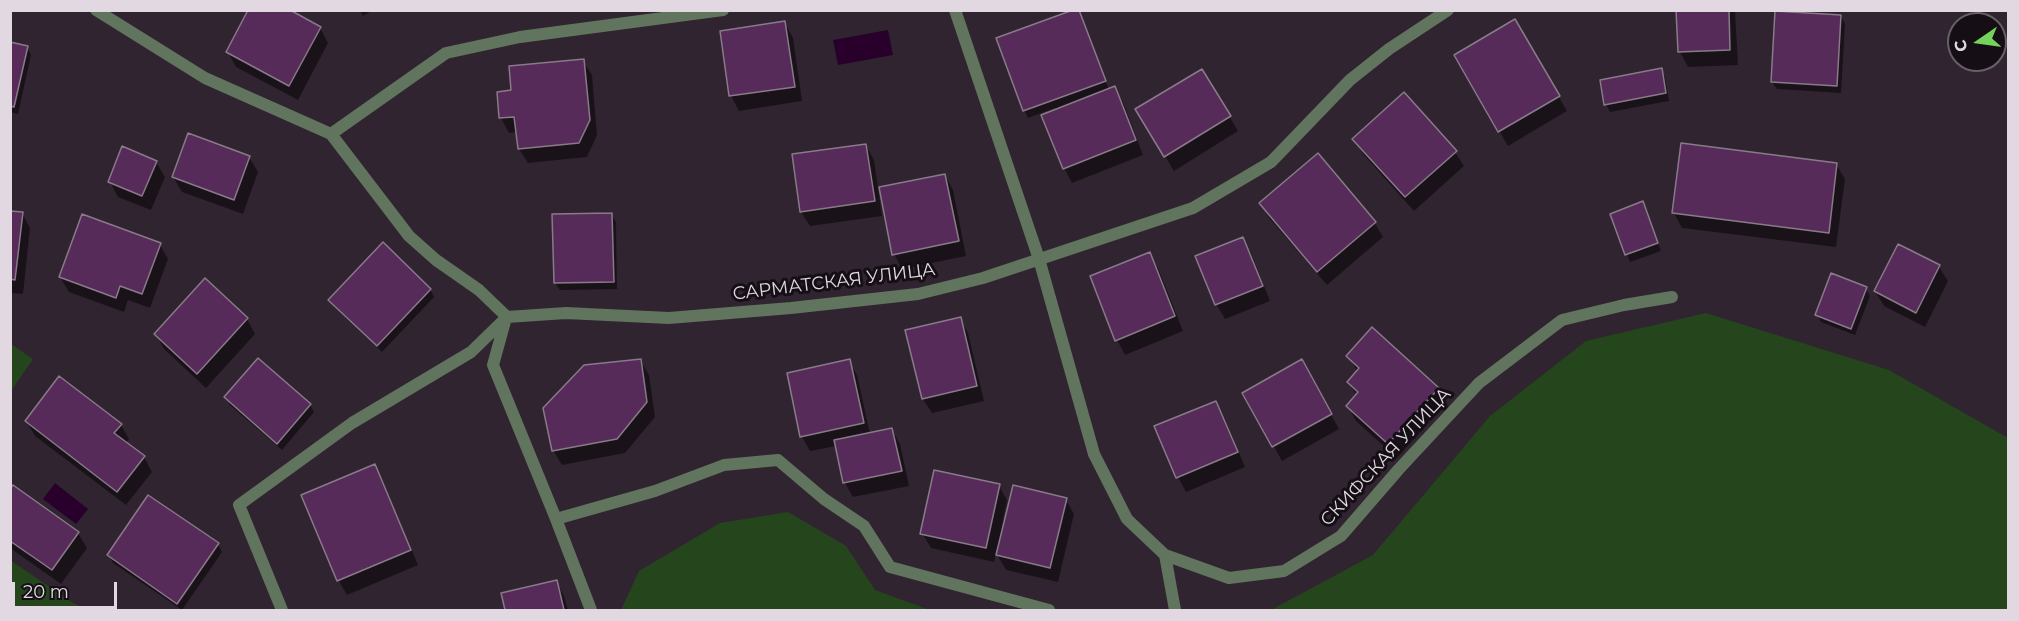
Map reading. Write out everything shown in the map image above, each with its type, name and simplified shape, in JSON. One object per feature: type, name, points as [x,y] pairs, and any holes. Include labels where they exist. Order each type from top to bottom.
[{"type":"street","points":[[96,10],[205,78],[331,134],[409,236],[436,260],[479,290],[507,317]]},
{"type":"street","points":[[331,134],[446,53],[520,37],[723,10]]},
{"type":"street","points":[[955,10],[1038,259],[1094,454],[1127,519],[1165,555],[1175,610]]},
{"type":"street","name":"САРМАТСКАЯ УЛИЦА","points":[[507,317],[566,313],[669,318],[918,294],[983,278],[1193,208],[1271,162],[1350,80],[1389,49],[1448,10]]},
{"type":"street","name":"СКИФСКАЯ УЛИЦА","points":[[1165,555],[1229,578],[1284,571],[1341,536],[1399,469],[1479,383],[1562,320],[1624,305],[1672,297]]},
{"type":"street","points":[[282,610],[239,505],[352,423],[471,352],[507,317]]},
{"type":"street","points":[[507,317],[493,365],[591,610]]},
{"type":"street","points":[[556,519],[654,491],[724,465],[778,460],[824,499],[864,526],[890,567],[1049,610]]},
{"type":"green space","points":[[1706,313],[1889,370],[2008,438],[2008,610],[1271,610],[1373,555],[1490,416],[1586,341]]},
{"type":"green space","points":[[11,344],[33,359],[11,391]]},
{"type":"green space","points":[[788,512],[846,546],[875,590],[930,610],[621,610],[639,571],[720,523]]},
{"type":"green space","points":[[10,560],[70,601],[86,610],[11,610]]},
{"type":"shaded area","points":[[888,30],[893,55],[838,65],[833,40]]},
{"type":"shaded area","points":[[55,483],[88,509],[76,524],[43,499]]},
{"type":"building","points":[[248,10],[290,10],[321,27],[289,86],[226,52]]},
{"type":"building","points":[[1073,10],[1079,10],[1106,81],[1023,111],[996,38]]},
{"type":"building","points":[[1676,10],[1729,10],[1730,50],[1678,52]]},
{"type":"building","points":[[1775,11],[1841,15],[1837,86],[1771,82]]},
{"type":"building","points":[[1515,19],[1560,96],[1498,132],[1454,55]]},
{"type":"building","points":[[785,21],[795,87],[729,96],[720,31]]},
{"type":"building","points":[[10,42],[28,46],[14,107],[10,106]]},
{"type":"building","points":[[584,59],[590,120],[579,143],[518,149],[514,117],[499,118],[497,92],[511,90],[509,66]]},
{"type":"building","points":[[1662,68],[1666,93],[1604,105],[1600,80]]},
{"type":"building","points":[[1202,69],[1231,116],[1164,157],[1135,109]]},
{"type":"building","points":[[1115,86],[1136,140],[1063,169],[1041,115]]},
{"type":"building","points":[[1404,92],[1457,151],[1405,197],[1352,139]]},
{"type":"building","points":[[188,133],[250,156],[234,200],[172,177]]},
{"type":"building","points":[[1681,143],[1837,163],[1829,233],[1672,213]]},
{"type":"building","points":[[866,144],[875,201],[800,212],[792,154]]},
{"type":"building","points":[[122,146],[157,161],[142,196],[108,182]]},
{"type":"building","points":[[1318,153],[1376,222],[1317,272],[1259,203]]},
{"type":"building","points":[[945,174],[959,241],[892,255],[879,187]]},
{"type":"building","points":[[1643,201],[1658,243],[1625,255],[1610,214]]},
{"type":"building","points":[[10,211],[23,212],[15,280],[10,279]]},
{"type":"building","points":[[612,213],[614,282],[554,283],[552,214]]},
{"type":"building","points":[[82,214],[161,243],[142,294],[120,286],[116,298],[59,277]]},
{"type":"building","points":[[1243,237],[1263,286],[1215,305],[1195,256]]},
{"type":"building","points":[[383,242],[431,289],[377,346],[328,300]]},
{"type":"building","points":[[1898,244],[1940,265],[1916,313],[1874,291]]},
{"type":"building","points":[[1150,252],[1175,316],[1115,341],[1090,276]]},
{"type":"building","points":[[1831,273],[1867,287],[1851,329],[1815,315]]},
{"type":"building","points":[[205,278],[248,318],[197,374],[154,334]]},
{"type":"building","points":[[961,317],[977,386],[922,399],[905,330]]},
{"type":"building","points":[[1372,327],[1439,388],[1388,444],[1346,406],[1358,392],[1347,382],[1359,368],[1346,356]]},
{"type":"building","points":[[258,358],[311,404],[277,444],[224,397]]},
{"type":"building","points":[[641,359],[647,402],[617,439],[552,451],[543,408],[584,365]]},
{"type":"building","points":[[850,359],[864,423],[800,437],[787,373]]},
{"type":"building","points":[[1302,359],[1332,414],[1272,447],[1242,393]]},
{"type":"building","points":[[59,376],[122,424],[114,433],[145,456],[117,492],[25,421]]},
{"type":"building","points":[[1216,401],[1238,452],[1176,478],[1154,426]]},
{"type":"building","points":[[892,428],[902,471],[843,483],[834,440]]},
{"type":"building","points":[[375,464],[411,550],[337,581],[301,495]]},
{"type":"building","points":[[934,470],[1000,484],[986,548],[920,534]]},
{"type":"building","points":[[13,485],[79,532],[52,570],[10,541],[10,489]]},
{"type":"building","points":[[1013,485],[1067,498],[1050,568],[996,555]]},
{"type":"building","points":[[148,495],[219,543],[177,604],[107,555]]},
{"type":"building","points":[[557,580],[564,610],[505,610],[501,593]]}]
